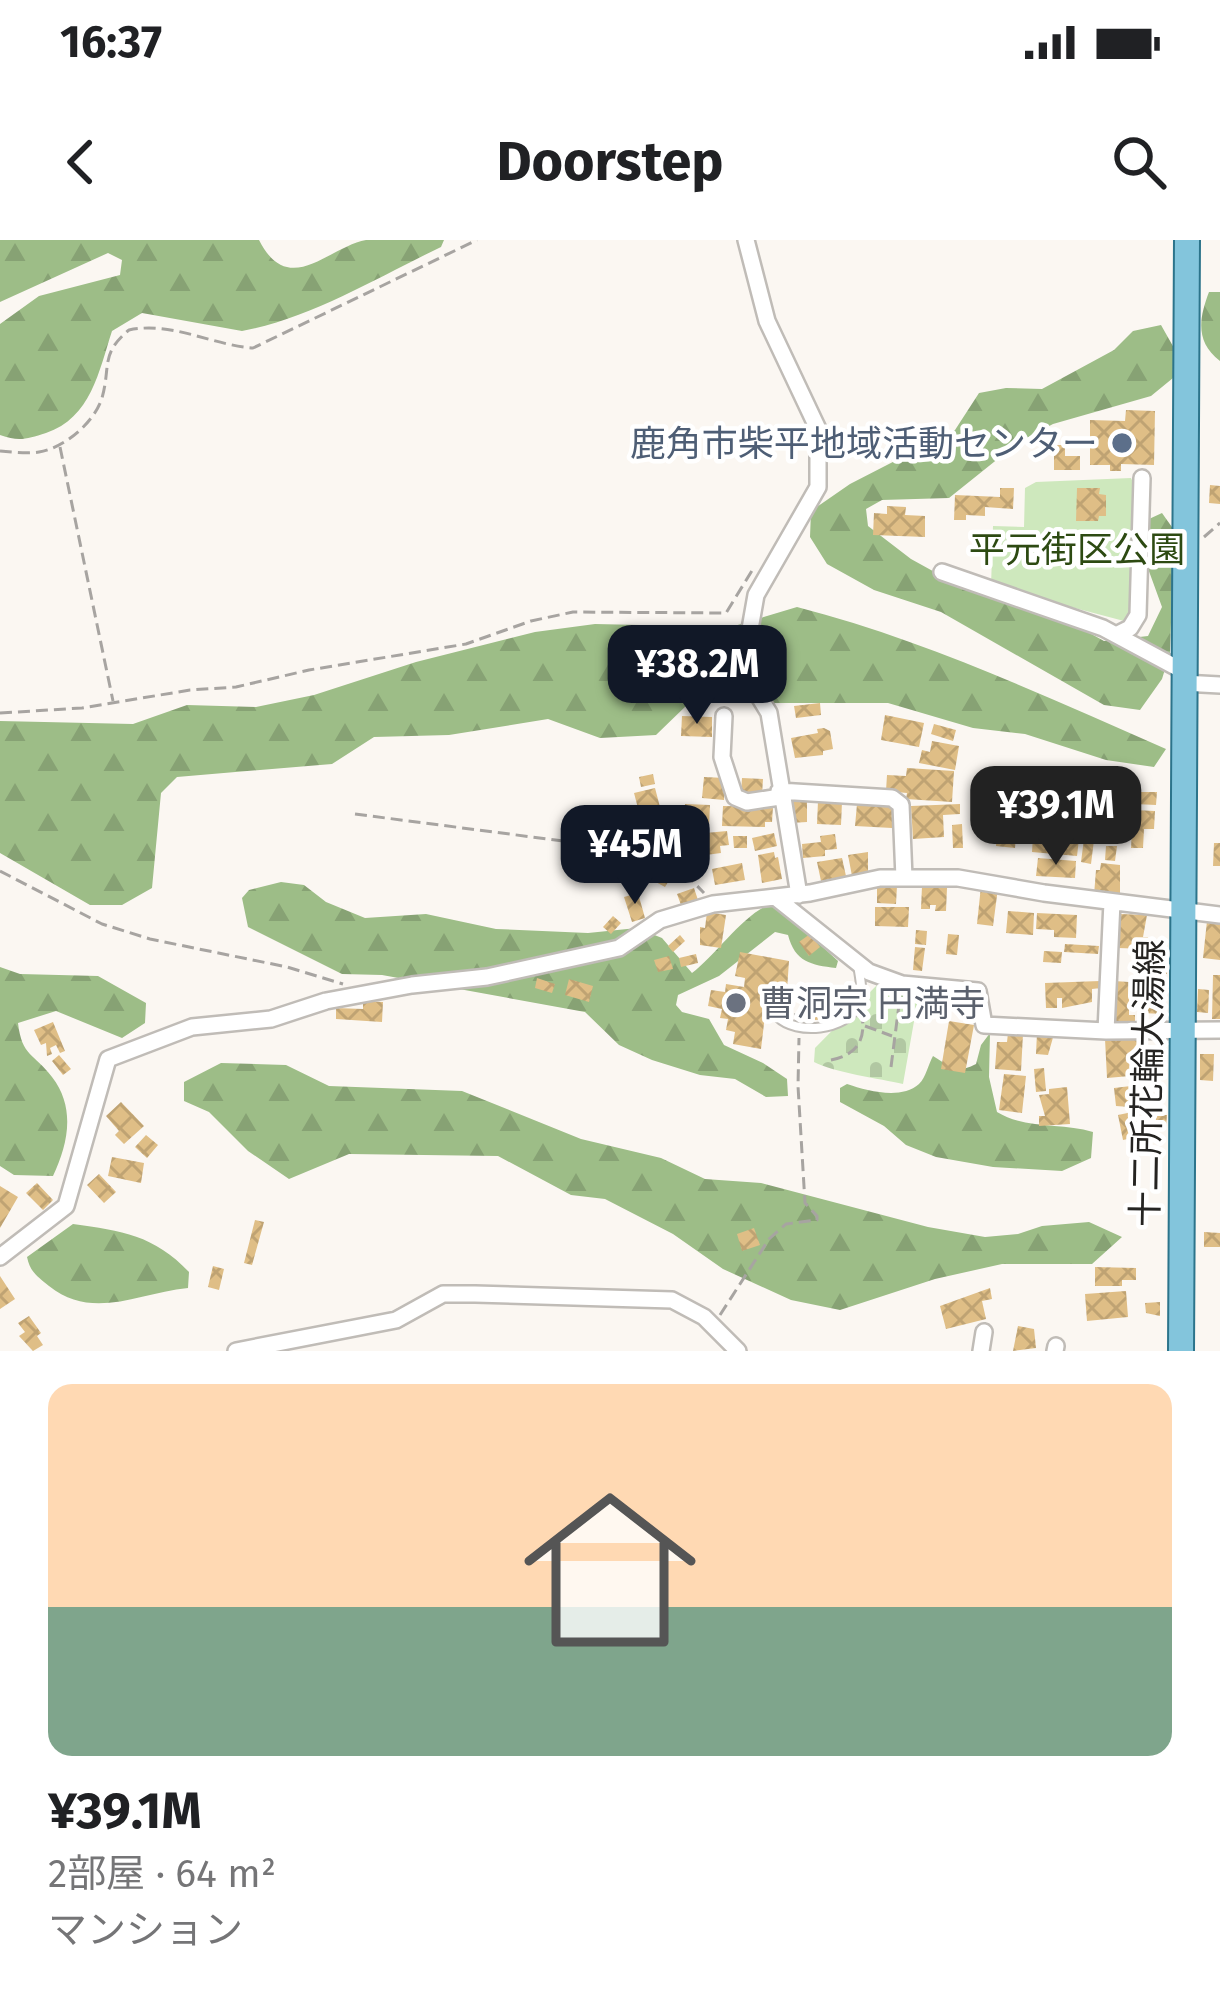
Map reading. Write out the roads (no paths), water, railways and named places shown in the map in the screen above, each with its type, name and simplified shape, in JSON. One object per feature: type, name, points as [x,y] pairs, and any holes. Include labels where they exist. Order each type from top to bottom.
[{"type":"main road","name":"十二所花輪大湯線","points":[[1181,1351],[1187,240]]},
{"type":"street","points":[[746,240],[767,321],[818,430],[818,487],[756,595],[746,664],[754,694],[769,713],[799,895]]},
{"type":"street","points":[[1116,635],[1130,628],[1138,615],[1142,478]]},
{"type":"street","points":[[942,572],[1116,635],[1183,677],[1220,685]]},
{"type":"street","points":[[724,716],[722,757],[736,797],[747,802],[780,794],[892,798],[901,805],[904,878]]},
{"type":"street","points":[[0,1257],[66,1206],[108,1059],[192,1027],[271,1019],[326,1001],[487,977],[620,948],[660,920],[713,904],[799,895],[880,878],[958,878],[1220,915]]},
{"type":"street","points":[[775,897],[857,963],[902,984],[978,991],[984,1025],[1220,1030]]},
{"type":"street","points":[[1106,1031],[1112,902]]},
{"type":"street","points":[[236,1351],[396,1320],[443,1294],[672,1300],[704,1317],[739,1351]]},
{"type":"street","points":[[981,1351],[984,1332]]},
{"type":"lane","points":[[784,996],[778,1017],[783,1023],[800,1027],[833,1024],[856,1010],[862,997],[857,963]]},
{"type":"place","name":"鹿角市柴平地域活動センター","points":[[1122,443]]},
{"type":"place","name":"曹洞宗 円満寺","points":[[736,1003]]},
{"type":"park label","name":"平元街区公園","points":[[1077,549]]}]
